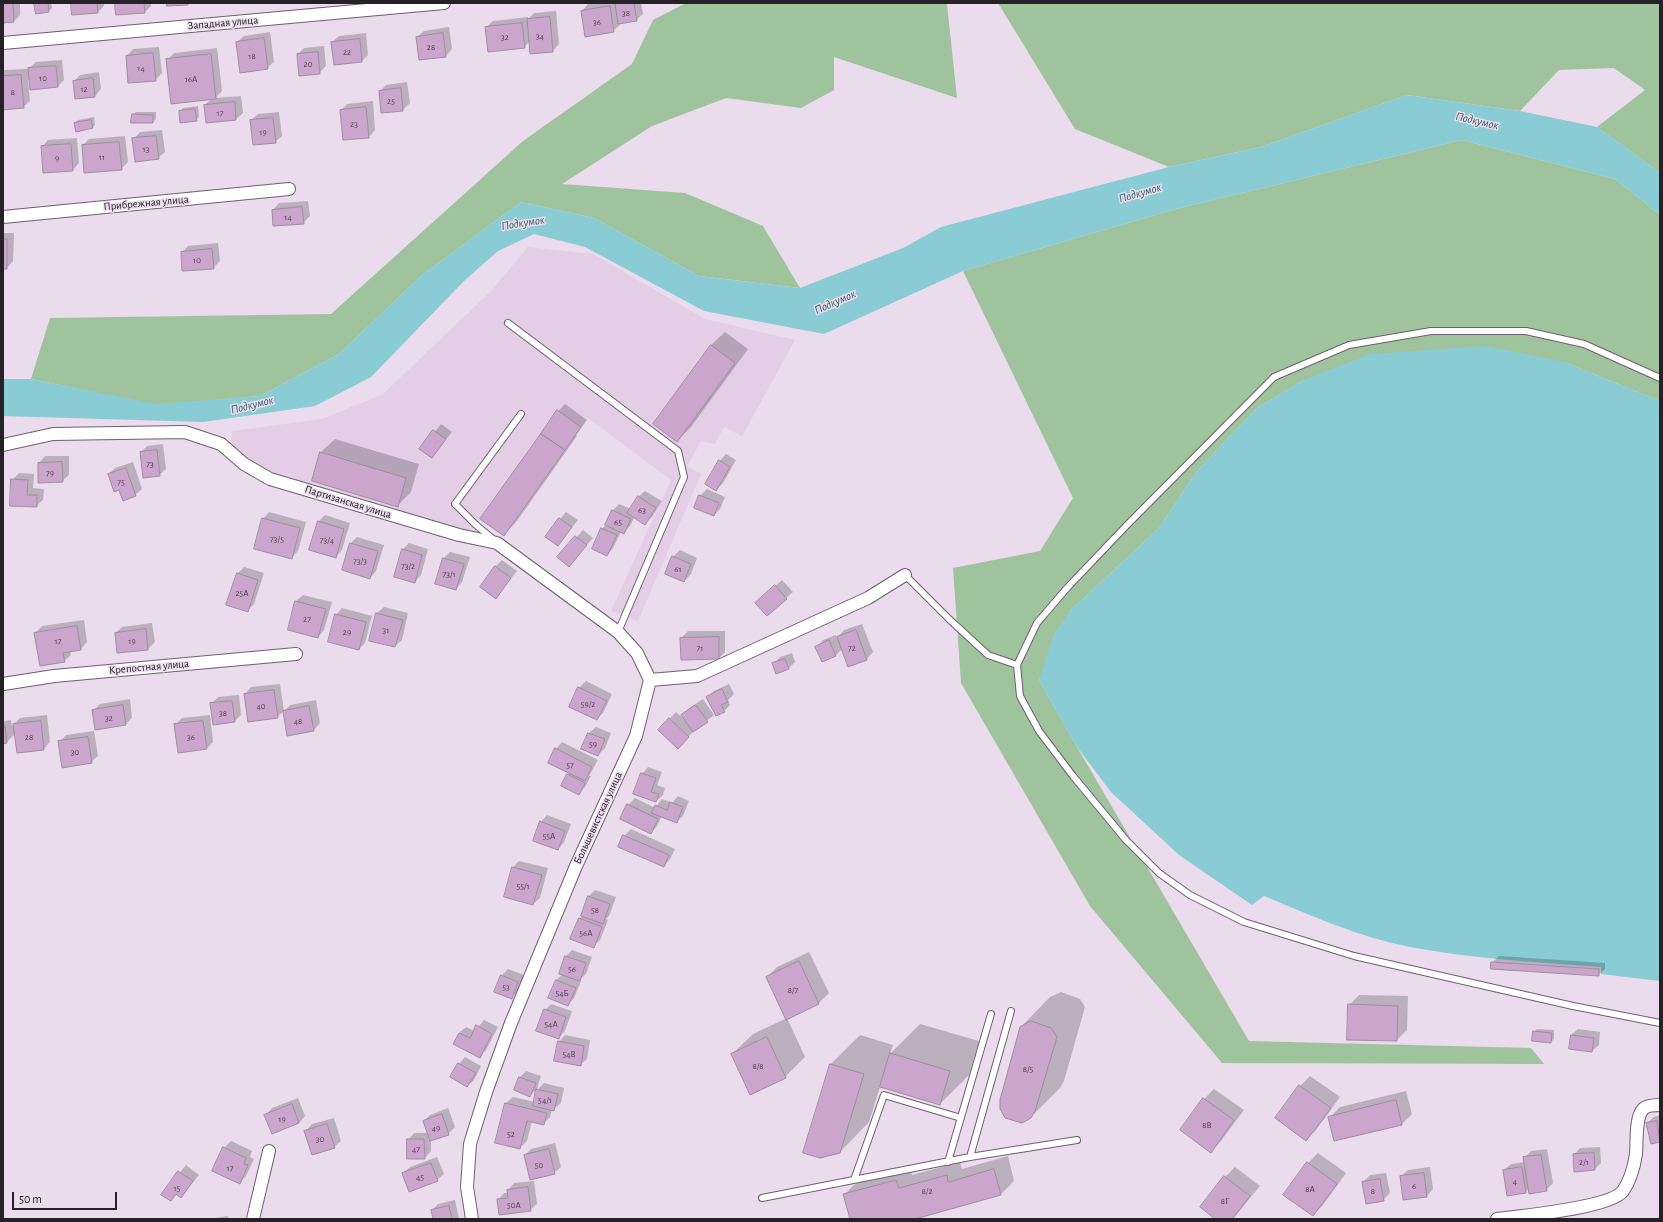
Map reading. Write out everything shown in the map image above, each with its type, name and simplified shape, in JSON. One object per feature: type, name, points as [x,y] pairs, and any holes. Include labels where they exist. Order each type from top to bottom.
[{"type":"street","name":"Западная улица","points":[[3,43],[444,3]]},
{"type":"street","name":"Прибрежная улица","points":[[3,217],[289,189]]},
{"type":"street","name":"Партизанская улица","points":[[3,445],[54,434],[185,432],[221,444],[244,464],[270,479],[459,535],[497,543],[618,632],[637,653],[650,680]]},
{"type":"street","points":[[650,680],[697,676],[868,598],[905,574]]},
{"type":"street","name":"Крепостная улица","points":[[3,684],[54,676],[296,654]]},
{"type":"street","name":"Большевистская улица","points":[[472,1219],[467,1187],[470,1144],[486,1092],[511,1023],[576,866],[636,736],[650,680]]},
{"type":"street","points":[[1497,1219],[1591,1206],[1608,1200],[1621,1193],[1629,1182],[1636,1155],[1639,1118],[1643,1109],[1650,1106],[1660,1105]]},
{"type":"street","points":[[253,1219],[269,1151]]},
{"type":"lane","points":[[508,323],[678,451],[684,477],[618,632]]},
{"type":"lane","points":[[1660,378],[1584,344],[1526,331],[1431,331],[1349,345],[1274,377],[1127,525],[1067,588],[1037,623],[1017,665],[1020,696],[1039,731],[1073,776],[1126,840],[1159,873],[1190,895],[1244,922],[1354,956],[1573,1006],[1660,1023]]},
{"type":"lane","points":[[497,543],[455,504],[521,414]]},
{"type":"lane","points":[[905,574],[949,619],[988,654],[1017,665]]},
{"type":"lane","points":[[970,1157],[1011,1011]]},
{"type":"lane","points":[[948,1162],[991,1014]]},
{"type":"lane","points":[[854,1180],[884,1096],[961,1118]]},
{"type":"lane","points":[[762,1198],[970,1157],[1077,1140]]},
{"type":"shaded area","points":[[528,247],[593,254],[705,319],[795,340],[742,436],[724,427],[715,444],[701,441],[687,466],[701,474],[638,621],[611,611],[671,480],[588,418],[504,536],[480,519],[464,542],[251,471],[230,443],[233,431],[322,419],[383,394],[491,291]]},
{"type":"green space","points":[[686,3],[947,4],[957,98],[834,57],[834,90],[801,108],[726,98],[652,126],[562,184],[685,193],[763,226],[800,288],[699,276],[594,218],[521,202],[421,276],[339,354],[260,396],[157,405],[31,379],[50,318],[331,314],[523,141],[632,64],[653,20]]},
{"type":"green space","points":[[998,3],[1660,3],[1660,173],[1597,127],[1645,90],[1614,68],[1559,70],[1520,111],[1407,95],[1261,147],[1169,167],[1075,129]]},
{"type":"green space","points":[[1462,140],[1615,179],[1660,215],[1660,401],[1564,362],[1304,380],[1257,408],[1197,471],[1159,528],[1070,611],[1039,680],[1249,1041],[1531,1048],[1544,1064],[1222,1063],[1090,906],[961,683],[953,568],[1040,551],[1073,498],[963,271],[1176,209]]},
{"type":"water","name":"Подкумок","points":[[1407,95],[1520,111],[1597,127],[1660,173],[1660,215],[1615,179],[1462,140],[1176,209],[963,271],[824,334],[704,311],[585,247],[534,234],[498,251],[464,281],[371,377],[315,406],[203,422],[3,416],[3,379],[31,379],[157,404],[260,396],[339,354],[421,276],[521,202],[594,218],[699,276],[800,288],[903,248],[941,227],[1169,167],[1261,147]]},
{"type":"water","points":[[1486,346],[1564,362],[1660,401],[1660,981],[1601,974],[1601,967],[1481,957],[1410,947],[1354,932],[1264,896],[1252,905],[1179,855],[1111,792],[1077,747],[1039,680],[1053,636],[1070,611],[1159,528],[1197,471],[1257,408],[1304,380],[1371,354]]},
{"type":"building","points":[[3,3],[13,3],[14,22],[3,23]]},
{"type":"building","points":[[34,3],[48,3],[49,12],[36,14]]},
{"type":"building","points":[[71,3],[97,3],[98,13],[72,15]]},
{"type":"building","points":[[115,3],[144,3],[145,13],[116,15]]},
{"type":"building","points":[[167,3],[188,3],[188,5],[167,6]]},
{"type":"building","points":[[634,3],[637,21],[618,24],[615,4]]},
{"type":"building","points":[[610,6],[614,32],[585,37],[581,11]]},
{"type":"building","points":[[550,17],[553,52],[530,54],[527,19]]},
{"type":"building","points":[[522,23],[525,48],[488,52],[485,27]]},
{"type":"building","points":[[443,33],[446,57],[419,60],[416,37]]},
{"type":"building","points":[[264,38],[268,69],[240,73],[236,42]]},
{"type":"building","points":[[360,39],[362,62],[334,65],[331,42]]},
{"type":"building","points":[[318,52],[320,74],[299,76],[297,54]]},
{"type":"building","points":[[153,53],[156,81],[128,83],[126,56]]},
{"type":"building","points":[[211,54],[216,99],[171,104],[166,59]]},
{"type":"building","points":[[56,66],[58,87],[30,90],[28,68]]},
{"type":"building","points":[[21,75],[24,108],[3,110],[3,76]]},
{"type":"building","points":[[93,78],[95,97],[75,99],[73,81]]},
{"type":"building","points":[[401,88],[403,111],[381,113],[379,91]]},
{"type":"building","points":[[235,102],[236,120],[206,123],[204,105]]},
{"type":"building","points":[[366,107],[369,138],[343,140],[340,110]]},
{"type":"building","points":[[195,109],[197,121],[180,123],[179,111]]},
{"type":"building","points":[[132,114],[153,115],[153,123],[131,123]]},
{"type":"building","points":[[273,118],[276,143],[253,145],[250,120]]},
{"type":"building","points":[[91,120],[93,128],[76,132],[74,123]]},
{"type":"building","points":[[156,136],[159,159],[135,162],[132,138]]},
{"type":"building","points":[[119,142],[122,170],[84,173],[82,145]]},
{"type":"building","points":[[71,144],[73,171],[43,173],[41,146]]},
{"type":"building","points":[[302,207],[304,224],[273,226],[272,210]]},
{"type":"building","points":[[3,239],[7,239],[7,269],[3,269]]},
{"type":"building","points":[[212,249],[214,269],[182,271],[181,252]]},
{"type":"building","points":[[711,345],[735,363],[677,442],[653,424]]},
{"type":"building","points":[[557,410],[581,427],[565,450],[541,434]]},
{"type":"building","points":[[433,430],[446,439],[432,458],[419,449]]},
{"type":"building","points":[[541,434],[565,450],[504,536],[480,519]]},
{"type":"building","points":[[157,450],[160,476],[143,478],[140,452]]},
{"type":"building","points":[[320,452],[406,478],[398,507],[312,481]]},
{"type":"building","points":[[719,460],[730,467],[716,491],[705,484]]},
{"type":"building","points":[[62,462],[63,482],[38,483],[38,463]]},
{"type":"building","points":[[126,468],[136,496],[123,501],[119,490],[114,492],[108,474]]},
{"type":"building","points":[[11,479],[28,480],[27,495],[37,495],[37,507],[10,506]]},
{"type":"building","points":[[699,495],[719,503],[714,516],[694,508]]},
{"type":"building","points":[[638,496],[656,508],[645,525],[627,513]]},
{"type":"building","points":[[612,510],[631,519],[624,534],[605,525]]},
{"type":"building","points":[[262,518],[300,528],[292,559],[254,549]]},
{"type":"building","points":[[559,518],[572,527],[558,546],[545,537]]},
{"type":"building","points":[[318,521],[344,529],[336,558],[309,550]]},
{"type":"building","points":[[601,528],[617,535],[607,556],[592,549]]},
{"type":"building","points":[[575,536],[587,545],[569,567],[557,557]]},
{"type":"building","points":[[350,543],[378,551],[370,579],[342,570]]},
{"type":"building","points":[[402,549],[422,555],[415,583],[394,577]]},
{"type":"building","points":[[672,556],[691,564],[684,582],[665,574]]},
{"type":"building","points":[[443,558],[464,564],[456,590],[435,584]]},
{"type":"building","points":[[495,566],[511,578],[496,599],[480,587]]},
{"type":"building","points":[[237,573],[258,580],[248,612],[226,605]]},
{"type":"building","points":[[775,585],[787,599],[767,616],[755,603]]},
{"type":"building","points":[[295,601],[326,609],[318,638],[288,630]]},
{"type":"building","points":[[376,613],[403,620],[395,647],[369,641]]},
{"type":"building","points":[[335,614],[366,622],[359,650],[328,642]]},
{"type":"building","points":[[77,626],[81,650],[63,653],[65,662],[40,666],[34,633]]},
{"type":"building","points":[[146,629],[148,650],[117,653],[115,633]]},
{"type":"building","points":[[856,630],[867,660],[848,667],[837,637]]},
{"type":"building","points":[[719,637],[719,659],[681,660],[680,638]]},
{"type":"building","points":[[829,640],[836,656],[822,662],[815,647]]},
{"type":"building","points":[[785,659],[789,669],[776,674],[772,663]]},
{"type":"building","points":[[578,687],[607,701],[597,720],[569,707]]},
{"type":"building","points":[[722,689],[728,702],[721,705],[725,712],[716,716],[706,697]]},
{"type":"building","points":[[274,690],[278,718],[248,722],[244,694]]},
{"type":"building","points":[[232,701],[235,722],[213,725],[210,703]]},
{"type":"building","points":[[123,705],[126,725],[95,730],[92,710]]},
{"type":"building","points":[[696,705],[708,722],[693,732],[681,715]]},
{"type":"building","points":[[309,706],[314,731],[287,736],[283,711]]},
{"type":"building","points":[[669,718],[689,737],[678,749],[658,730]]},
{"type":"building","points":[[41,721],[44,750],[17,753],[13,724]]},
{"type":"building","points":[[203,721],[207,749],[178,753],[174,724]]},
{"type":"building","points":[[3,726],[5,726],[7,743],[3,744]]},
{"type":"building","points":[[588,733],[605,739],[598,756],[581,749]]},
{"type":"building","points":[[88,737],[92,763],[62,768],[58,741]]},
{"type":"building","points":[[555,748],[592,767],[585,781],[548,763]]},
{"type":"building","points":[[641,773],[656,778],[651,792],[659,794],[656,802],[633,794]]},
{"type":"building","points":[[567,774],[585,783],[579,795],[561,786]]},
{"type":"building","points":[[670,802],[683,807],[677,823],[651,813],[655,805],[667,810]]},
{"type":"building","points":[[627,804],[658,819],[651,834],[620,819]]},
{"type":"building","points":[[540,821],[565,831],[558,850],[533,841]]},
{"type":"building","points":[[623,835],[669,855],[664,867],[618,847]]},
{"type":"building","points":[[512,867],[542,875],[533,905],[504,897]]},
{"type":"building","points":[[588,896],[610,904],[603,924],[581,916]]},
{"type":"building","points":[[579,918],[602,927],[594,948],[570,939]]},
{"type":"building","points":[[565,956],[586,963],[580,981],[559,974]]},
{"type":"building","points":[[799,961],[819,1004],[786,1020],[766,977]]},
{"type":"building","points":[[1491,962],[1599,969],[1599,976],[1491,969]]},
{"type":"building","points":[[501,975],[518,982],[512,999],[494,992]]},
{"type":"building","points":[[556,980],[576,988],[568,1006],[548,998]]},
{"type":"building","points":[[1348,1004],[1398,1006],[1397,1041],[1347,1040]]},
{"type":"building","points":[[544,1009],[566,1017],[559,1039],[536,1031]]},
{"type":"building","points":[[1031,1021],[1051,1028],[1057,1037],[1035,1111],[1031,1118],[1022,1123],[1005,1118],[1000,1109],[1000,1100],[1020,1027]]},
{"type":"building","points":[[476,1025],[492,1034],[480,1058],[453,1044],[459,1033],[470,1038]]},
{"type":"building","points":[[1533,1031],[1552,1033],[1551,1043],[1532,1041]]},
{"type":"building","points":[[1571,1035],[1594,1038],[1592,1052],[1569,1049]]},
{"type":"building","points":[[767,1037],[786,1078],[750,1095],[731,1054]]},
{"type":"building","points":[[558,1041],[584,1046],[581,1066],[554,1061]]},
{"type":"building","points":[[890,1053],[950,1071],[940,1105],[880,1087]]},
{"type":"building","points":[[458,1063],[476,1073],[467,1087],[450,1077]]},
{"type":"building","points":[[830,1064],[864,1074],[840,1153],[820,1158],[803,1153]]},
{"type":"building","points":[[519,1077],[536,1083],[530,1097],[514,1090]]},
{"type":"building","points":[[1299,1085],[1331,1108],[1306,1141],[1275,1118]]},
{"type":"building","points":[[536,1089],[558,1094],[554,1111],[533,1106]]},
{"type":"building","points":[[1203,1098],[1234,1120],[1211,1153],[1180,1130]]},
{"type":"building","points":[[1396,1100],[1402,1125],[1334,1141],[1328,1117]]},
{"type":"building","points":[[505,1103],[547,1113],[544,1125],[527,1121],[520,1149],[495,1143]]},
{"type":"building","points":[[292,1104],[299,1123],[272,1134],[264,1115]]},
{"type":"building","points":[[442,1114],[449,1135],[430,1141],[423,1121]]},
{"type":"building","points":[[1657,1121],[1660,1142],[1651,1144],[1646,1123]]},
{"type":"building","points":[[327,1124],[335,1148],[312,1155],[304,1131]]},
{"type":"building","points":[[407,1139],[424,1139],[425,1159],[407,1159]]},
{"type":"building","points":[[223,1147],[246,1158],[244,1164],[248,1165],[240,1184],[212,1171]]},
{"type":"building","points":[[549,1149],[555,1174],[530,1180],[524,1155]]},
{"type":"building","points":[[1594,1153],[1595,1170],[1574,1172],[1573,1154]]},
{"type":"building","points":[[1541,1155],[1547,1191],[1529,1194],[1523,1157]]},
{"type":"building","points":[[1307,1162],[1337,1184],[1313,1216],[1283,1195]]},
{"type":"building","points":[[431,1163],[438,1181],[409,1192],[402,1173]]},
{"type":"building","points":[[1522,1167],[1526,1193],[1507,1196],[1503,1170]]},
{"type":"building","points":[[994,1169],[1001,1195],[915,1219],[850,1219],[843,1194],[896,1180],[899,1188],[947,1175],[948,1182]]},
{"type":"building","points":[[178,1171],[193,1181],[181,1198],[176,1194],[171,1201],[161,1195]]},
{"type":"building","points":[[1424,1173],[1427,1197],[1403,1200],[1400,1176]]},
{"type":"building","points":[[1224,1176],[1250,1196],[1232,1219],[1215,1219],[1200,1207]]},
{"type":"building","points":[[1380,1179],[1384,1201],[1366,1204],[1362,1182]]},
{"type":"building","points":[[528,1187],[531,1211],[499,1215],[497,1199],[508,1198],[507,1190]]},
{"type":"building","points":[[449,1206],[452,1219],[433,1219],[431,1210]]}]
